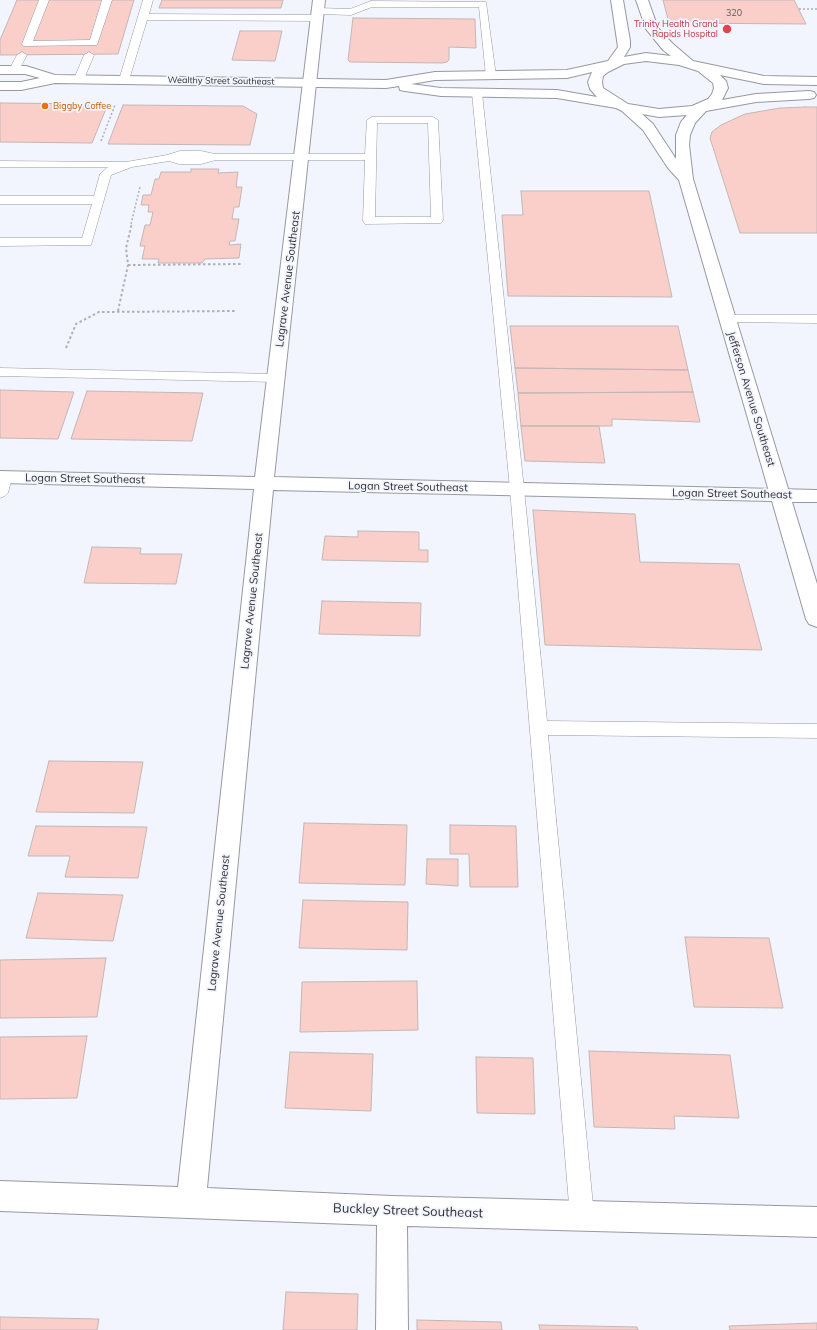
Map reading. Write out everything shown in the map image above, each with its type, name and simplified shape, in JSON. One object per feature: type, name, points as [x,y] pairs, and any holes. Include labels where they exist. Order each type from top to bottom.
[{"type":"street","points":[[617,0],[624,48],[612,64],[597,75],[595,82],[597,89],[603,95],[625,107]]},
{"type":"street","points":[[642,0],[652,29],[668,47],[690,63],[739,76],[764,80],[817,82]]},
{"type":"street","name":"Lagrave Avenue Southeast","points":[[191,1202],[264,483],[318,10]]},
{"type":"street","name":"Wealthy Street Southeast","points":[[386,84],[425,77],[567,74],[646,58],[669,59],[690,63]]},
{"type":"street","name":"Jefferson Avenue Southeast","points":[[690,63],[712,74],[719,81],[721,88],[719,95],[713,102],[703,107],[688,122],[683,135],[682,145],[686,179],[817,620]]},
{"type":"street","name":"Wealthy Street Southeast","points":[[0,70],[26,70],[55,79]]},
{"type":"street","name":"Wealthy Street Southeast","points":[[0,86],[20,86],[55,79],[386,84],[424,91],[557,94],[659,113],[683,112],[703,107]]},
{"type":"street","points":[[703,107],[756,98],[817,94]]},
{"type":"street","name":"Jefferson Avenue Southeast","points":[[625,107],[648,127],[673,165],[686,179]]},
{"type":"street","name":"Logan Street Southeast","points":[[2,482],[264,483],[817,496]]},
{"type":"street","name":"Buckley Street Southeast","points":[[0,1196],[191,1202],[392,1211],[817,1222]]},
{"type":"street","points":[[392,1211],[392,1330]]},
{"type":"lane","points":[[44,0],[27,44],[94,43],[107,0]]},
{"type":"lane","points":[[124,80],[148,0]]},
{"type":"lane","points":[[143,17],[318,10],[350,12],[371,4],[482,2],[491,76]]},
{"type":"lane","points":[[14,70],[22,55]]},
{"type":"lane","points":[[79,79],[89,55]]},
{"type":"lane","points":[[477,92],[517,489],[582,1216]]},
{"type":"lane","points":[[372,120],[433,120],[437,220],[369,221],[371,157],[372,120]]},
{"type":"lane","points":[[0,164],[130,164],[169,158],[179,161],[201,161],[215,157],[371,157]]},
{"type":"lane","points":[[0,242],[87,242],[106,174],[111,170],[130,164]]},
{"type":"lane","points":[[0,200],[99,200]]},
{"type":"lane","points":[[728,319],[817,319]]},
{"type":"lane","points":[[0,372],[276,378]]},
{"type":"lane","points":[[538,728],[817,731]]},
{"type":"path","points":[[799,9],[817,9]]},
{"type":"path","points":[[98,147],[116,103]]},
{"type":"path","points":[[118,311],[128,265],[126,248],[141,183]]},
{"type":"path","points":[[128,265],[243,264]]},
{"type":"path","points":[[66,348],[76,324],[80,320],[99,312],[236,311]]},
{"type":"building","points":[[17,0],[134,0],[118,54],[0,55],[0,40]]},
{"type":"building","points":[[162,0],[283,0],[281,8],[159,8]]},
{"type":"building","points":[[663,0],[794,0],[806,24],[669,23]]},
{"type":"building","points":[[353,18],[475,19],[476,48],[449,47],[449,60],[442,63],[350,62],[348,60]]},
{"type":"building","points":[[240,31],[282,31],[275,61],[232,60]]},
{"type":"building","points":[[0,103],[108,104],[92,143],[0,142]]},
{"type":"building","points":[[123,105],[243,106],[257,114],[250,145],[108,144]]},
{"type":"building","points":[[817,107],[817,233],[740,233],[710,138],[712,132],[721,125],[745,114],[780,108]]},
{"type":"building","points":[[191,169],[219,169],[218,173],[238,172],[236,187],[242,187],[239,207],[234,207],[232,219],[239,219],[235,241],[230,241],[229,245],[241,244],[239,258],[205,259],[202,263],[158,263],[159,259],[142,259],[145,246],[140,246],[145,225],[150,225],[153,212],[148,212],[149,205],[141,205],[143,195],[151,195],[155,179],[159,179],[161,172],[191,172]]},
{"type":"building","points":[[521,191],[649,191],[672,297],[508,296],[502,215],[523,215]]},
{"type":"building","points":[[510,326],[678,326],[688,370],[515,368]]},
{"type":"building","points":[[515,368],[688,370],[693,392],[518,393]]},
{"type":"building","points":[[0,390],[74,392],[58,439],[0,438]]},
{"type":"building","points":[[87,391],[203,393],[192,441],[71,439]]},
{"type":"building","points":[[693,392],[700,422],[612,419],[612,426],[521,426],[518,393]]},
{"type":"building","points":[[521,426],[599,426],[605,463],[525,461]]},
{"type":"building","points":[[533,510],[635,514],[640,562],[739,564],[762,650],[545,645]]},
{"type":"building","points":[[358,531],[419,532],[419,550],[428,550],[428,562],[322,560],[325,536],[358,537]]},
{"type":"building","points":[[92,547],[141,548],[140,554],[182,554],[176,584],[84,583]]},
{"type":"building","points":[[322,601],[421,603],[420,636],[319,634]]},
{"type":"building","points":[[49,761],[143,762],[134,813],[36,812]]},
{"type":"building","points":[[304,823],[407,825],[405,885],[299,883]]},
{"type":"building","points":[[450,825],[516,826],[518,887],[470,887],[469,854],[450,854]]},
{"type":"building","points":[[36,826],[147,827],[138,878],[65,877],[70,856],[28,856]]},
{"type":"building","points":[[427,859],[458,859],[458,886],[426,884]]},
{"type":"building","points":[[38,893],[123,895],[113,941],[26,938]]},
{"type":"building","points":[[303,900],[408,902],[407,950],[299,948]]},
{"type":"building","points":[[685,937],[769,938],[783,1008],[694,1007]]},
{"type":"building","points":[[106,958],[97,1017],[0,1018],[0,960]]},
{"type":"building","points":[[417,981],[418,1030],[300,1032],[302,982]]},
{"type":"building","points":[[87,1036],[77,1098],[0,1099],[0,1037]]},
{"type":"building","points":[[589,1051],[730,1055],[739,1118],[674,1116],[675,1129],[594,1127]]},
{"type":"building","points":[[290,1052],[373,1054],[371,1111],[285,1108]]},
{"type":"building","points":[[476,1057],[533,1058],[535,1114],[477,1113]]},
{"type":"building","points":[[286,1292],[358,1294],[357,1330],[283,1330]]},
{"type":"building","points":[[0,1317],[99,1319],[97,1330],[0,1330]]},
{"type":"building","points":[[417,1320],[501,1322],[502,1330],[417,1330]]},
{"type":"building","points":[[817,1323],[817,1330],[730,1330],[729,1326]]},
{"type":"building","points":[[539,1325],[637,1327],[638,1330],[540,1330]]},
{"type":"place","name":"Trinity Health Grand Rapids Hospital","points":[[727,29]]},
{"type":"place","name":"Biggby Coffee","points":[[45,106]]}]
